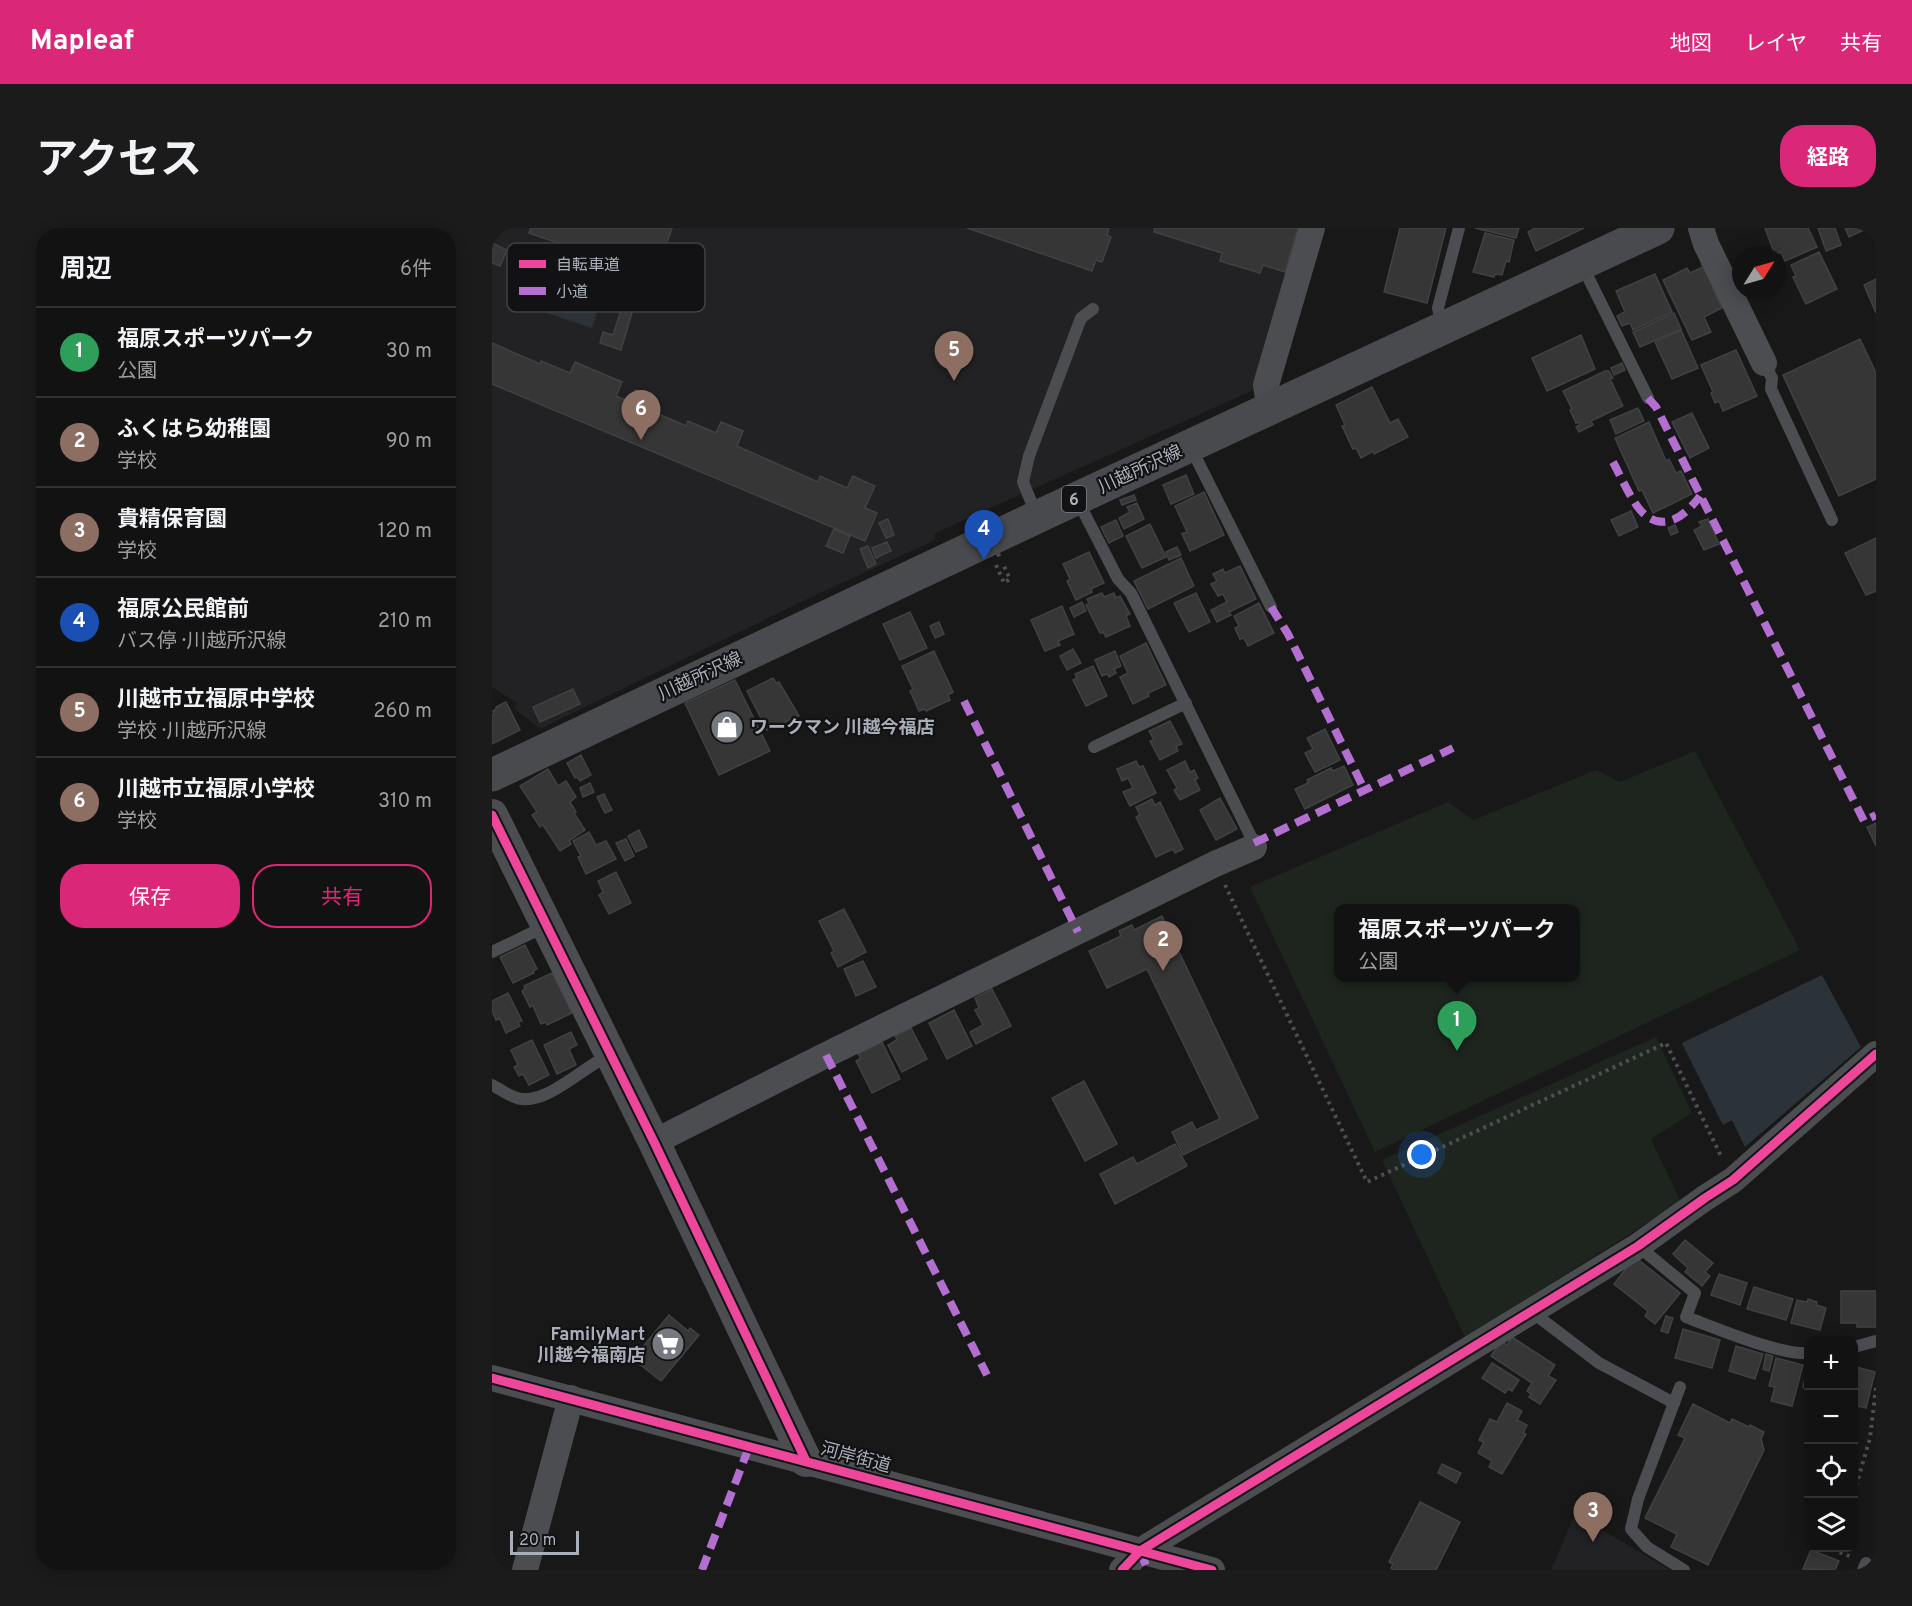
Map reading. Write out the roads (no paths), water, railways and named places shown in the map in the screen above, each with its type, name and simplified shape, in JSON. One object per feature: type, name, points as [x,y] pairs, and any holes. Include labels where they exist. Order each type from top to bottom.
[{"type":"main road","name":"川越所沢線","points":[[492,775],[1190,445],[1659,228]]},
{"type":"street","points":[[1273,408],[1268,398],[1266,385],[1312,228]]},
{"type":"street","points":[[1701,228],[1706,244],[1764,363]]},
{"type":"street","points":[[492,815],[654,1143],[806,1461]]},
{"type":"street","points":[[654,1143],[826,1055],[1254,847]]},
{"type":"street","points":[[1122,1570],[1140,1551],[1638,1246],[1733,1180],[1876,1054]]},
{"type":"street","name":"河岸街道","points":[[492,1377],[1212,1570]]},
{"type":"street","points":[[525,1570],[571,1398]]},
{"type":"lane","points":[[1442,328],[1438,308],[1459,228]]},
{"type":"lane","points":[[1582,264],[1648,398]]},
{"type":"lane","points":[[1037,517],[1023,482],[1029,456],[1082,318],[1093,309]]},
{"type":"lane","points":[[1764,363],[1772,378],[1771,389],[1832,520]]},
{"type":"lane","points":[[1190,445],[1271,607]]},
{"type":"lane","points":[[1077,498],[1118,579],[1131,593],[1254,847]]},
{"type":"lane","points":[[1094,747],[1186,703]]},
{"type":"lane","points":[[492,952],[546,926]]},
{"type":"lane","points":[[492,1085],[521,1100],[548,1094],[609,1055]]},
{"type":"lane","points":[[1638,1246],[1695,1293],[1686,1317],[1760,1343],[1804,1354]]},
{"type":"lane","points":[[1532,1312],[1599,1363],[1674,1403]]},
{"type":"lane","points":[[1858,1346],[1876,1341]]},
{"type":"lane","points":[[1680,1387],[1638,1499],[1631,1528],[1647,1547],[1684,1570]]},
{"type":"place","name":"川越市立福原中学校","points":[[954,381]]},
{"type":"place","name":"川越市立福原小学校","points":[[641,440]]},
{"type":"place","name":"福原公民館前","points":[[984,560]]},
{"type":"place","name":"ワークマン 川越今福店","points":[[727,727]]},
{"type":"place","name":"ふくはら幼稚園","points":[[1163,971]]},
{"type":"place","name":"福原スポーツパーク","points":[[1457,1051]]},
{"type":"place","name":"FamilyMart 川越今福南店","points":[[668,1344]]},
{"type":"place","name":"貴精保育園","points":[[1593,1542]]}]
